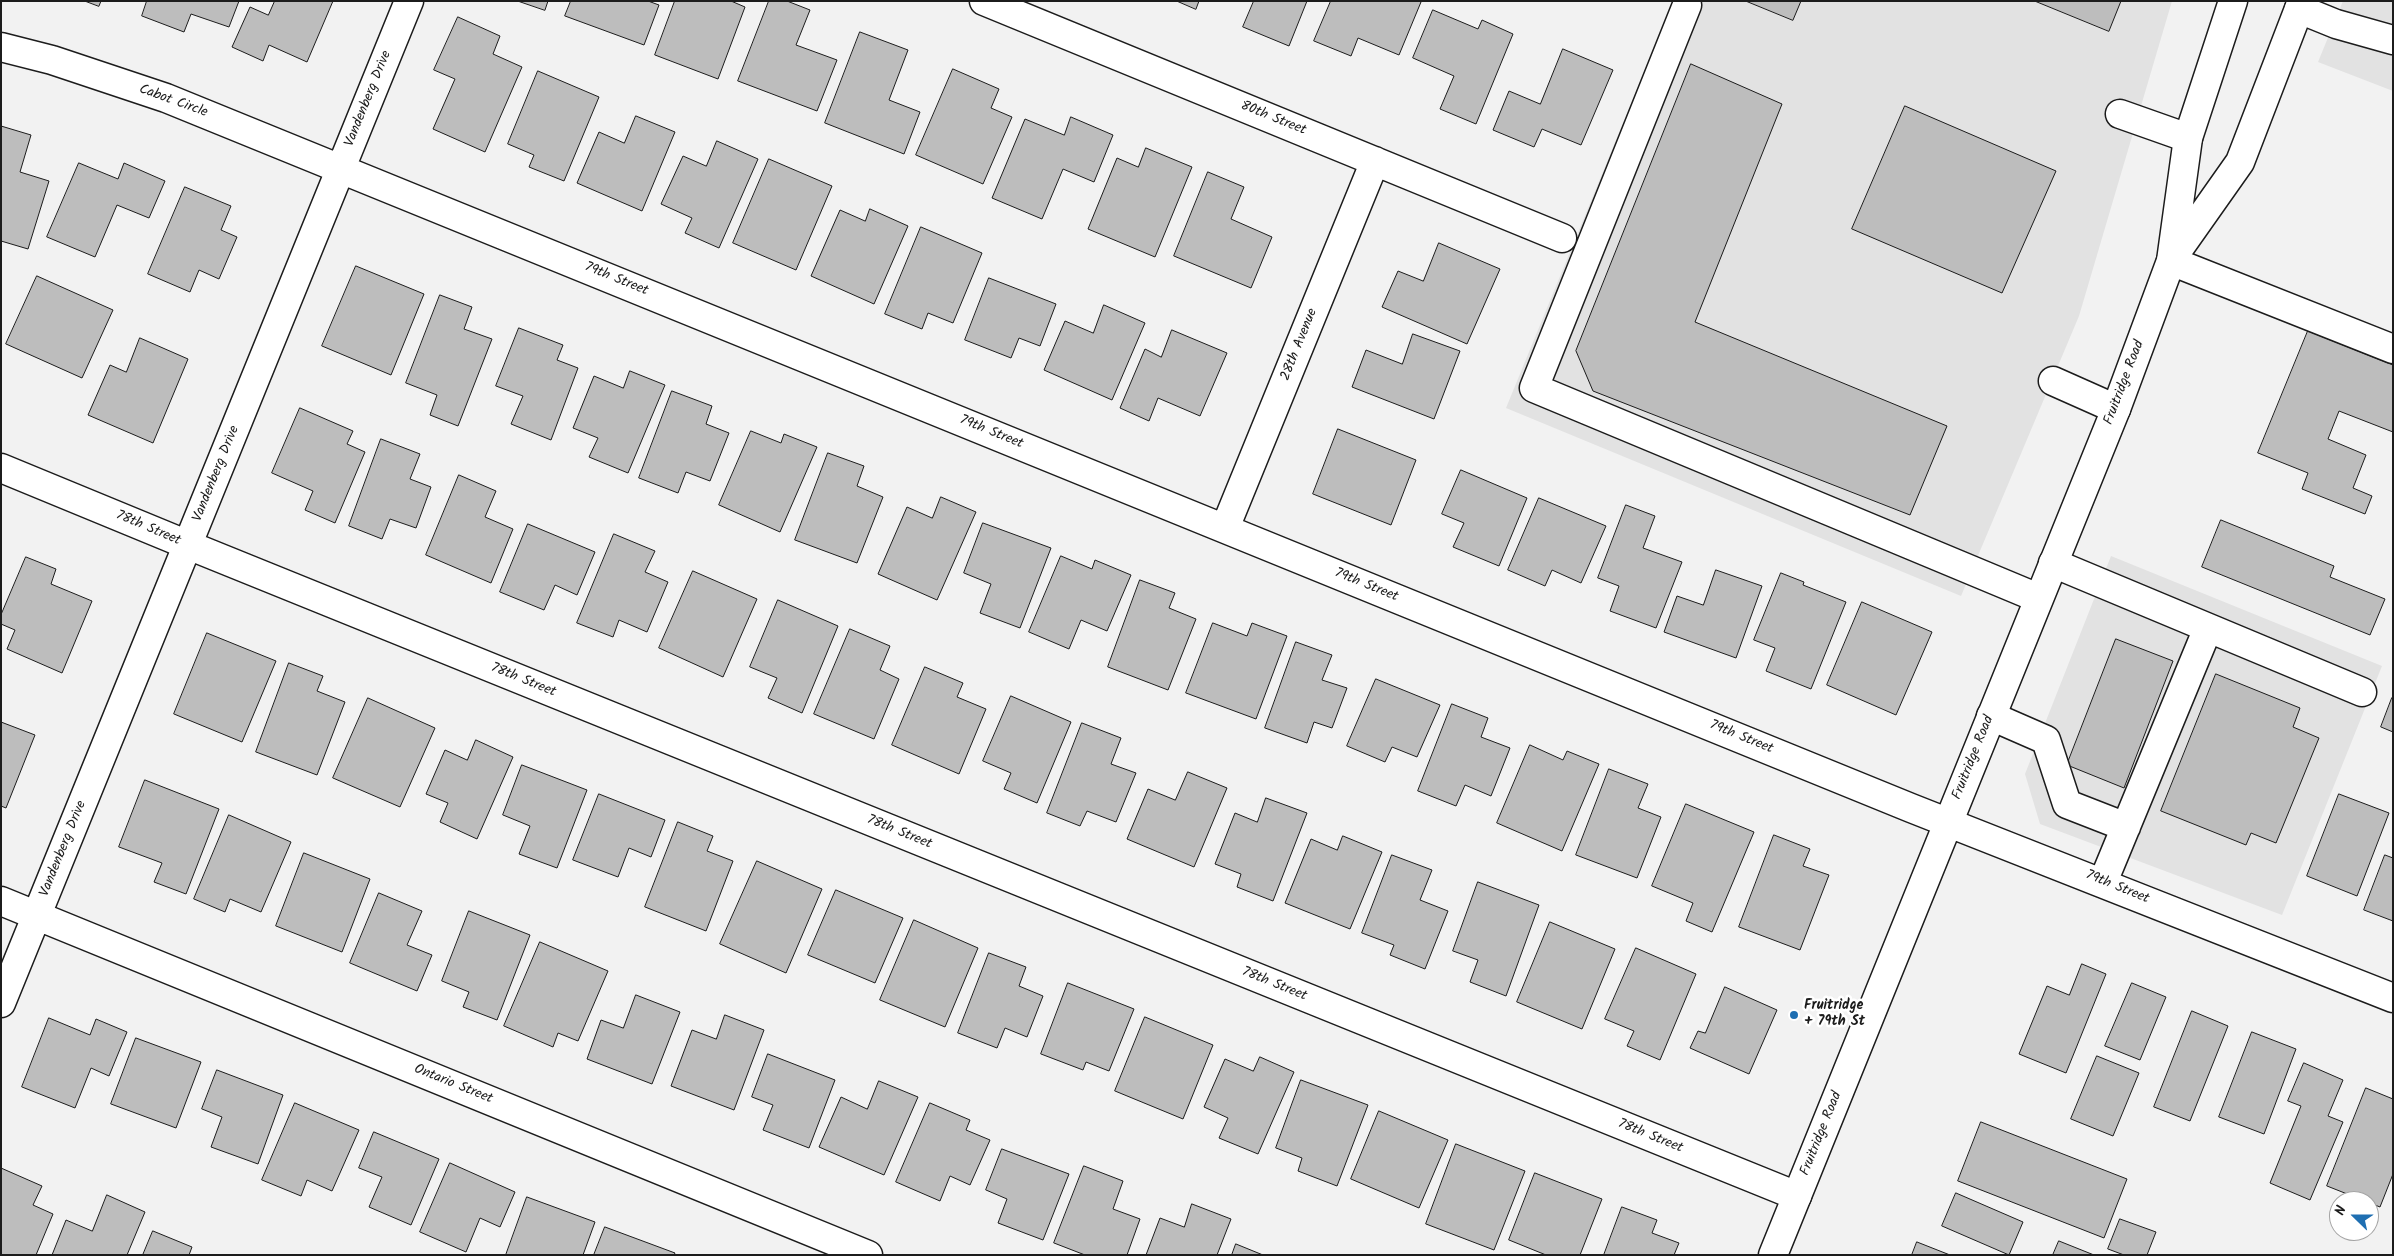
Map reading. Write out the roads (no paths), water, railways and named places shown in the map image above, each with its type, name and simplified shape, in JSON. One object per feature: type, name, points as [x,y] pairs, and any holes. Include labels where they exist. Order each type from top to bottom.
[{"type":"street","name":"Vandenberg Drive","points":[[1,1003],[408,1]]},
{"type":"street","name":"80th Street","points":[[984,1],[1562,238]]},
{"type":"street","name":"Fruitridge Road","points":[[1773,1255],[2116,409],[2171,261],[2188,138],[2233,1]]},
{"type":"street","name":"Fruitridge Road","points":[[2171,261],[2240,162],[2300,5]]},
{"type":"street","points":[[2300,5],[2336,24],[2392,40]]},
{"type":"street","points":[[1687,6],[1534,388],[2038,598]]},
{"type":"street","name":"Cabot Circle","points":[[1,47],[52,60],[166,98],[341,168]]},
{"type":"street","points":[[2120,114],[2188,138]]},
{"type":"street","name":"28th Avenue","points":[[1225,528],[1375,161]]},
{"type":"street","name":"79th Street","points":[[341,168],[1948,821],[2393,998]]},
{"type":"street","points":[[2171,261],[2393,349]]},
{"type":"street","points":[[2053,381],[2116,409]]},
{"type":"street","name":"78th Street","points":[[1,468],[1797,1196]]},
{"type":"street","points":[[2053,563],[2362,692]]},
{"type":"street","points":[[2103,882],[2208,628]]},
{"type":"street","points":[[1991,716],[2046,740],[2067,804],[2126,827]]},
{"type":"street","points":[[1,901],[37,916]]},
{"type":"street","name":"Ontario Street","points":[[37,916],[868,1255]]},
{"type":"place","name":"Fruitridge + 79th St","points":[[1794,1015]]}]
